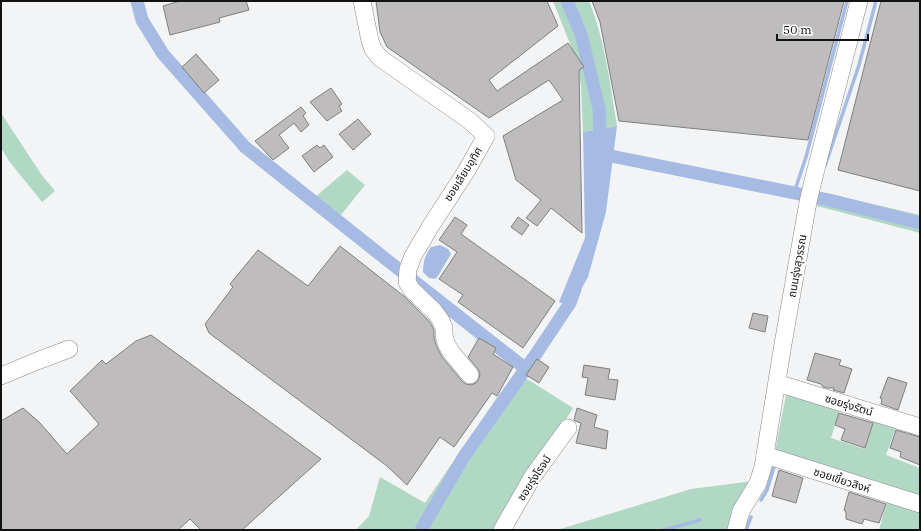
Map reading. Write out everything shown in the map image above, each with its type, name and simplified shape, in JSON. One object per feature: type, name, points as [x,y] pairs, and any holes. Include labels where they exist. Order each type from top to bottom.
[{"type":"street","name":"ซอยเลียบอุทิศ","points":[[362,1],[370,42],[380,58],[458,112],[486,136],[467,170],[413,256],[408,276],[412,290],[434,311],[440,319],[444,328],[446,343],[451,352],[470,374]]},
{"type":"street","name":"ถนนรุ่งสุวรรณ","points":[[736,530],[741,512],[758,483],[763,467],[808,202],[859,1]]},
{"type":"street","points":[[1,376],[69,349]]},
{"type":"street","name":"ซอยรุ่งรัตน์","points":[[777,383],[920,427]]},
{"type":"street","name":"ซอยรุ่งโรจน์","points":[[502,530],[533,476],[568,428]]},
{"type":"street","name":"ซอยเขี้ยวสิงห์","points":[[765,454],[920,504]]},
{"type":"green space","points":[[553,1],[589,1],[595,16],[603,47],[617,126],[583,132],[581,87],[578,64]]},
{"type":"green space","points":[[1,113],[41,174],[55,191],[42,202],[9,161],[1,148]]},
{"type":"green space","points":[[347,170],[365,185],[341,215],[315,197]]},
{"type":"green space","points":[[821,192],[920,215],[920,233],[817,206]]},
{"type":"green space","points":[[516,372],[573,408],[497,530],[356,530],[369,516],[380,477],[425,503]]},
{"type":"green space","points":[[786,395],[809,398],[840,409],[831,438],[865,449],[874,419],[897,425],[886,455],[920,468],[920,494],[918,500],[775,451]]},
{"type":"green space","points":[[753,481],[730,530],[557,530],[691,489]]},
{"type":"green space","points":[[888,497],[920,507],[920,530],[879,530]]},
{"type":"water","points":[[617,126],[606,212],[588,277],[571,307],[559,302],[585,238],[583,132]]},
{"type":"water","points":[[440,245],[448,249],[451,254],[438,276],[435,279],[429,278],[423,272],[423,265],[427,253],[431,247]]},
{"type":"building","points":[[180,1],[246,1],[249,10],[219,18],[220,22],[170,35],[163,6]]},
{"type":"building","points":[[376,1],[547,1],[558,26],[489,80],[497,91],[568,43],[584,67],[579,70],[582,233],[551,208],[537,226],[526,218],[541,200],[516,180],[503,136],[563,100],[549,80],[489,118],[387,47],[380,32]]},
{"type":"building","points":[[592,1],[844,1],[808,140],[619,121],[600,22]]},
{"type":"building","points":[[881,1],[920,1],[920,191],[838,170]]},
{"type":"building","points":[[196,54],[219,80],[204,93],[182,67]]},
{"type":"building","points":[[331,88],[342,104],[339,106],[342,111],[327,121],[310,102]]},
{"type":"building","points":[[301,107],[306,113],[303,116],[309,125],[301,132],[294,123],[279,135],[289,148],[273,160],[255,141]]},
{"type":"building","points":[[358,119],[371,134],[353,150],[339,134]]},
{"type":"building","points":[[317,145],[320,148],[324,145],[333,157],[314,172],[302,156]]},
{"type":"building","points":[[455,217],[467,225],[461,234],[555,301],[523,348],[458,302],[463,295],[439,279],[457,252],[439,240]]},
{"type":"building","points":[[518,217],[529,225],[522,235],[511,227]]},
{"type":"building","points":[[340,246],[405,297],[426,318],[434,330],[436,345],[442,357],[466,384],[472,385],[477,382],[479,378],[480,374],[478,369],[468,357],[479,338],[496,348],[493,354],[513,367],[497,396],[492,393],[454,447],[440,437],[407,485],[387,466],[209,333],[205,324],[233,287],[230,284],[258,250],[308,286]]},
{"type":"building","points":[[753,313],[768,316],[765,332],[749,328]]},
{"type":"building","points":[[151,335],[321,459],[242,530],[201,530],[190,519],[178,530],[1,530],[1,421],[23,408],[40,423],[67,454],[99,424],[70,391],[102,360],[106,364],[136,341]]},
{"type":"building","points":[[815,353],[841,360],[839,365],[852,369],[844,393],[833,390],[834,388],[823,387],[821,384],[807,380]]},
{"type":"building","points":[[537,359],[549,367],[539,383],[526,375]]},
{"type":"building","points":[[584,365],[610,369],[608,379],[618,380],[615,400],[585,395],[588,378],[582,377]]},
{"type":"building","points":[[888,377],[907,383],[898,410],[881,404],[882,399],[880,398]]},
{"type":"building","points":[[577,408],[597,415],[594,427],[608,431],[606,449],[576,443],[581,423],[574,420]]},
{"type":"building","points":[[839,413],[873,423],[865,448],[841,440],[845,429],[835,425]]},
{"type":"building","points":[[896,430],[920,437],[920,465],[900,457],[901,452],[890,448]]},
{"type":"building","points":[[779,470],[803,478],[796,503],[772,496]]},
{"type":"building","points":[[849,492],[886,504],[879,523],[864,519],[862,524],[846,519],[846,512],[844,510]]},
{"type":"waterway","points":[[137,1],[142,20],[163,54],[245,147],[526,369]]},
{"type":"waterway","points":[[567,1],[581,34],[599,109],[600,146]]},
{"type":"waterway","points":[[794,193],[806,157],[847,1]]},
{"type":"waterway","points":[[825,166],[859,65],[876,1]]},
{"type":"waterway","points":[[601,154],[829,200],[920,223]]},
{"type":"waterway","points":[[421,530],[463,458],[570,303],[575,289]]},
{"type":"waterway","points":[[761,500],[767,490],[774,467]]},
{"type":"waterway","points":[[746,530],[751,517]]},
{"type":"waterway","points":[[663,530],[700,520]]}]
